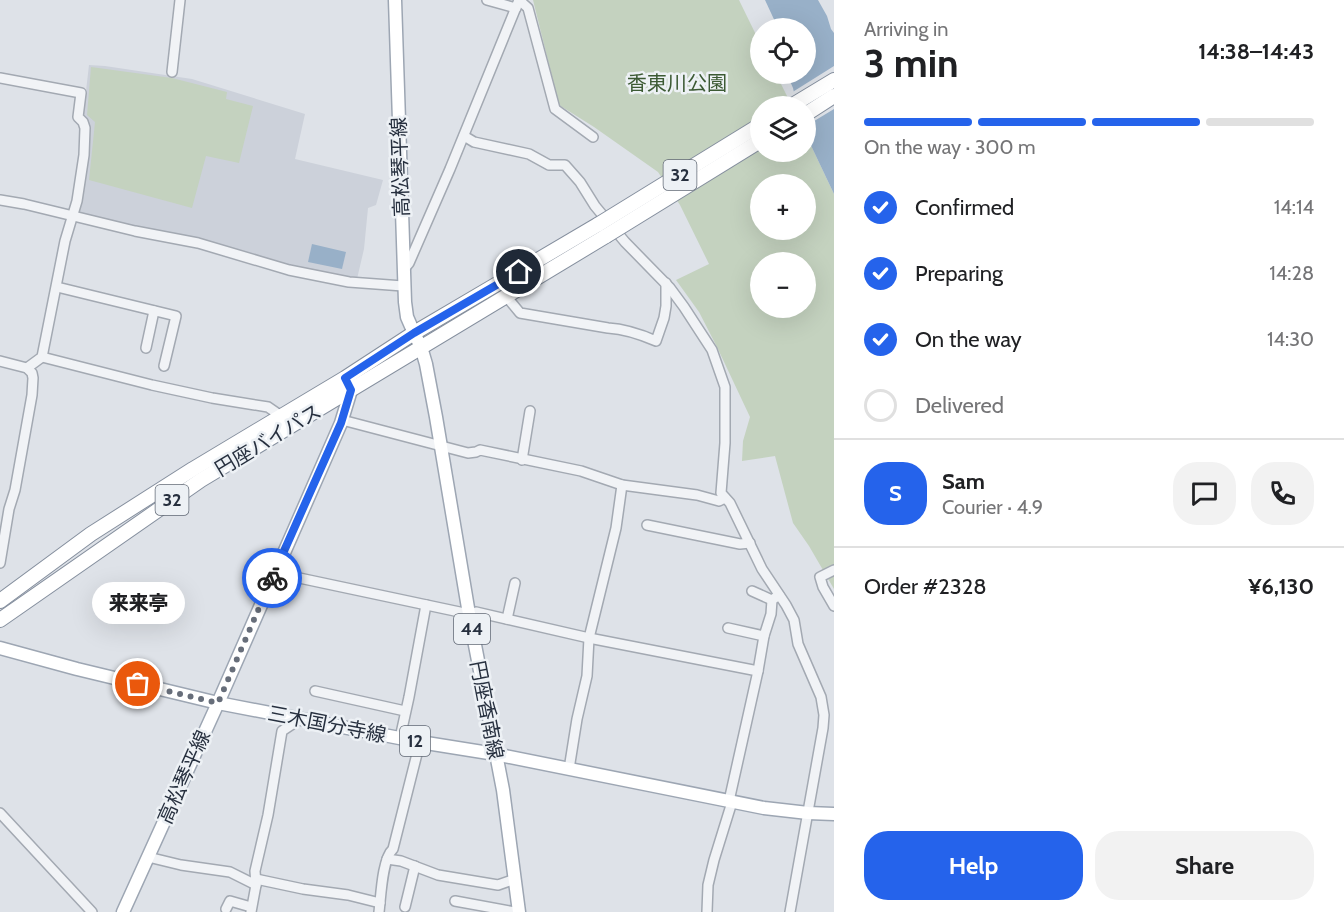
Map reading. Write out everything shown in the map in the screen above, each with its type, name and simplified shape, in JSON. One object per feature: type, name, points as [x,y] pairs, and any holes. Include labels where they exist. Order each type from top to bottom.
[{"type":"highway","points":[[808,96],[834,80]]},
{"type":"highway","points":[[816,108],[834,96]]},
{"type":"highway","name":"円座バイパス","points":[[1,598],[91,534],[281,416],[421,347],[506,296],[750,132]]},
{"type":"highway","name":"円座バイパス","points":[[0,620],[201,480],[348,384],[414,333],[750,147]]},
{"type":"main road","name":"高松琴平線","points":[[395,0],[403,271],[407,316],[414,333]]},
{"type":"main road","name":"円座香南線","points":[[414,333],[426,364],[441,446],[469,614],[503,790],[519,912]]},
{"type":"main road","name":"高松琴平線","points":[[123,912],[342,420],[348,384]]},
{"type":"main road","name":"三木国分寺線","points":[[0,648],[218,703],[293,718],[495,754],[764,808],[834,814]]},
{"type":"street","points":[[172,72],[180,0]]},
{"type":"street","points":[[487,0],[518,3],[528,8],[555,109],[593,137]]},
{"type":"street","points":[[403,271],[409,263],[464,136],[518,3]]},
{"type":"street","points":[[0,78],[81,93],[78,117],[85,128],[77,201],[65,241],[42,357],[27,368]]},
{"type":"street","points":[[464,136],[474,142],[529,154],[549,165],[565,165],[625,242],[666,283],[684,307],[712,350],[724,387],[721,493],[730,503],[776,597],[764,636],[731,801],[708,885],[707,912]]},
{"type":"street","points":[[0,200],[198,243],[289,270],[349,282],[404,286]]},
{"type":"street","points":[[506,296],[520,314],[621,329],[656,341],[666,306],[666,283]]},
{"type":"street","points":[[57,287],[176,316],[164,366]]},
{"type":"street","points":[[146,348],[154,311]]},
{"type":"street","points":[[42,357],[162,387],[268,407],[281,416]]},
{"type":"street","points":[[0,361],[27,368],[33,378],[15,490],[4,508],[0,562]]},
{"type":"street","points":[[522,460],[530,411]]},
{"type":"street","points":[[342,420],[468,453],[480,450],[581,471],[622,485],[697,495],[719,501],[725,498]]},
{"type":"street","points":[[569,769],[587,676],[589,638],[616,528],[622,485]]},
{"type":"street","points":[[647,525],[740,544],[750,543]]},
{"type":"street","points":[[834,570],[820,577],[834,606]]},
{"type":"street","points":[[275,571],[469,614],[476,612],[589,638],[758,671]]},
{"type":"street","points":[[507,619],[515,583]]},
{"type":"street","points":[[752,591],[776,597],[786,605],[794,620],[798,644],[822,697],[824,714],[789,912]]},
{"type":"street","points":[[400,738],[426,605]]},
{"type":"street","points":[[729,628],[764,636]]},
{"type":"street","points":[[315,691],[405,711]]},
{"type":"street","points":[[226,909],[230,901],[251,910],[256,882],[255,871],[268,815],[282,731],[291,725],[293,718]]},
{"type":"street","points":[[148,857],[181,865],[230,872],[256,882],[348,895],[380,907],[387,859],[393,849],[420,742]]},
{"type":"street","points":[[0,813],[92,912]]},
{"type":"street","points":[[387,859],[401,861],[438,875],[498,885],[515,879]]},
{"type":"street","points":[[405,907],[415,866]]},
{"type":"street","points":[[455,901],[514,912]]},
{"type":"shaded area","points":[[89,65],[192,79],[305,114],[295,159],[383,180],[376,205],[368,208],[364,249],[357,279],[289,268],[198,239],[143,228],[142,230],[76,215]]},
{"type":"green space","name":"香東川公園","points":[[533,0],[739,0],[750,23],[750,84],[781,84],[787,96],[750,96],[750,162],[816,162],[816,156],[834,194],[834,589],[793,523],[775,456],[742,461],[743,441],[750,417],[699,312],[676,280],[709,264],[680,205],[658,172],[559,105]]},
{"type":"green space","points":[[91,67],[172,78],[227,92],[226,99],[253,106],[239,163],[206,156],[192,208],[89,180],[95,122],[87,115]]},
{"type":"water","points":[[765,0],[818,0],[834,33],[834,194],[816,156],[816,96],[795,96],[791,84],[816,84],[816,18],[773,18]]},
{"type":"water","points":[[312,244],[346,252],[342,269],[308,262]]},
{"type":"pier","points":[[834,66],[834,109],[816,120],[816,96],[792,96],[791,93],[805,84],[816,84],[816,77]]},
{"type":"way so far","points":[[138,684],[218,703],[272,578]]},
{"type":"place","name":"来来亭","points":[[138,684]]},
{"type":"route","points":[[272,578],[341,423],[351,390],[345,378],[414,333],[519,272]]}]
